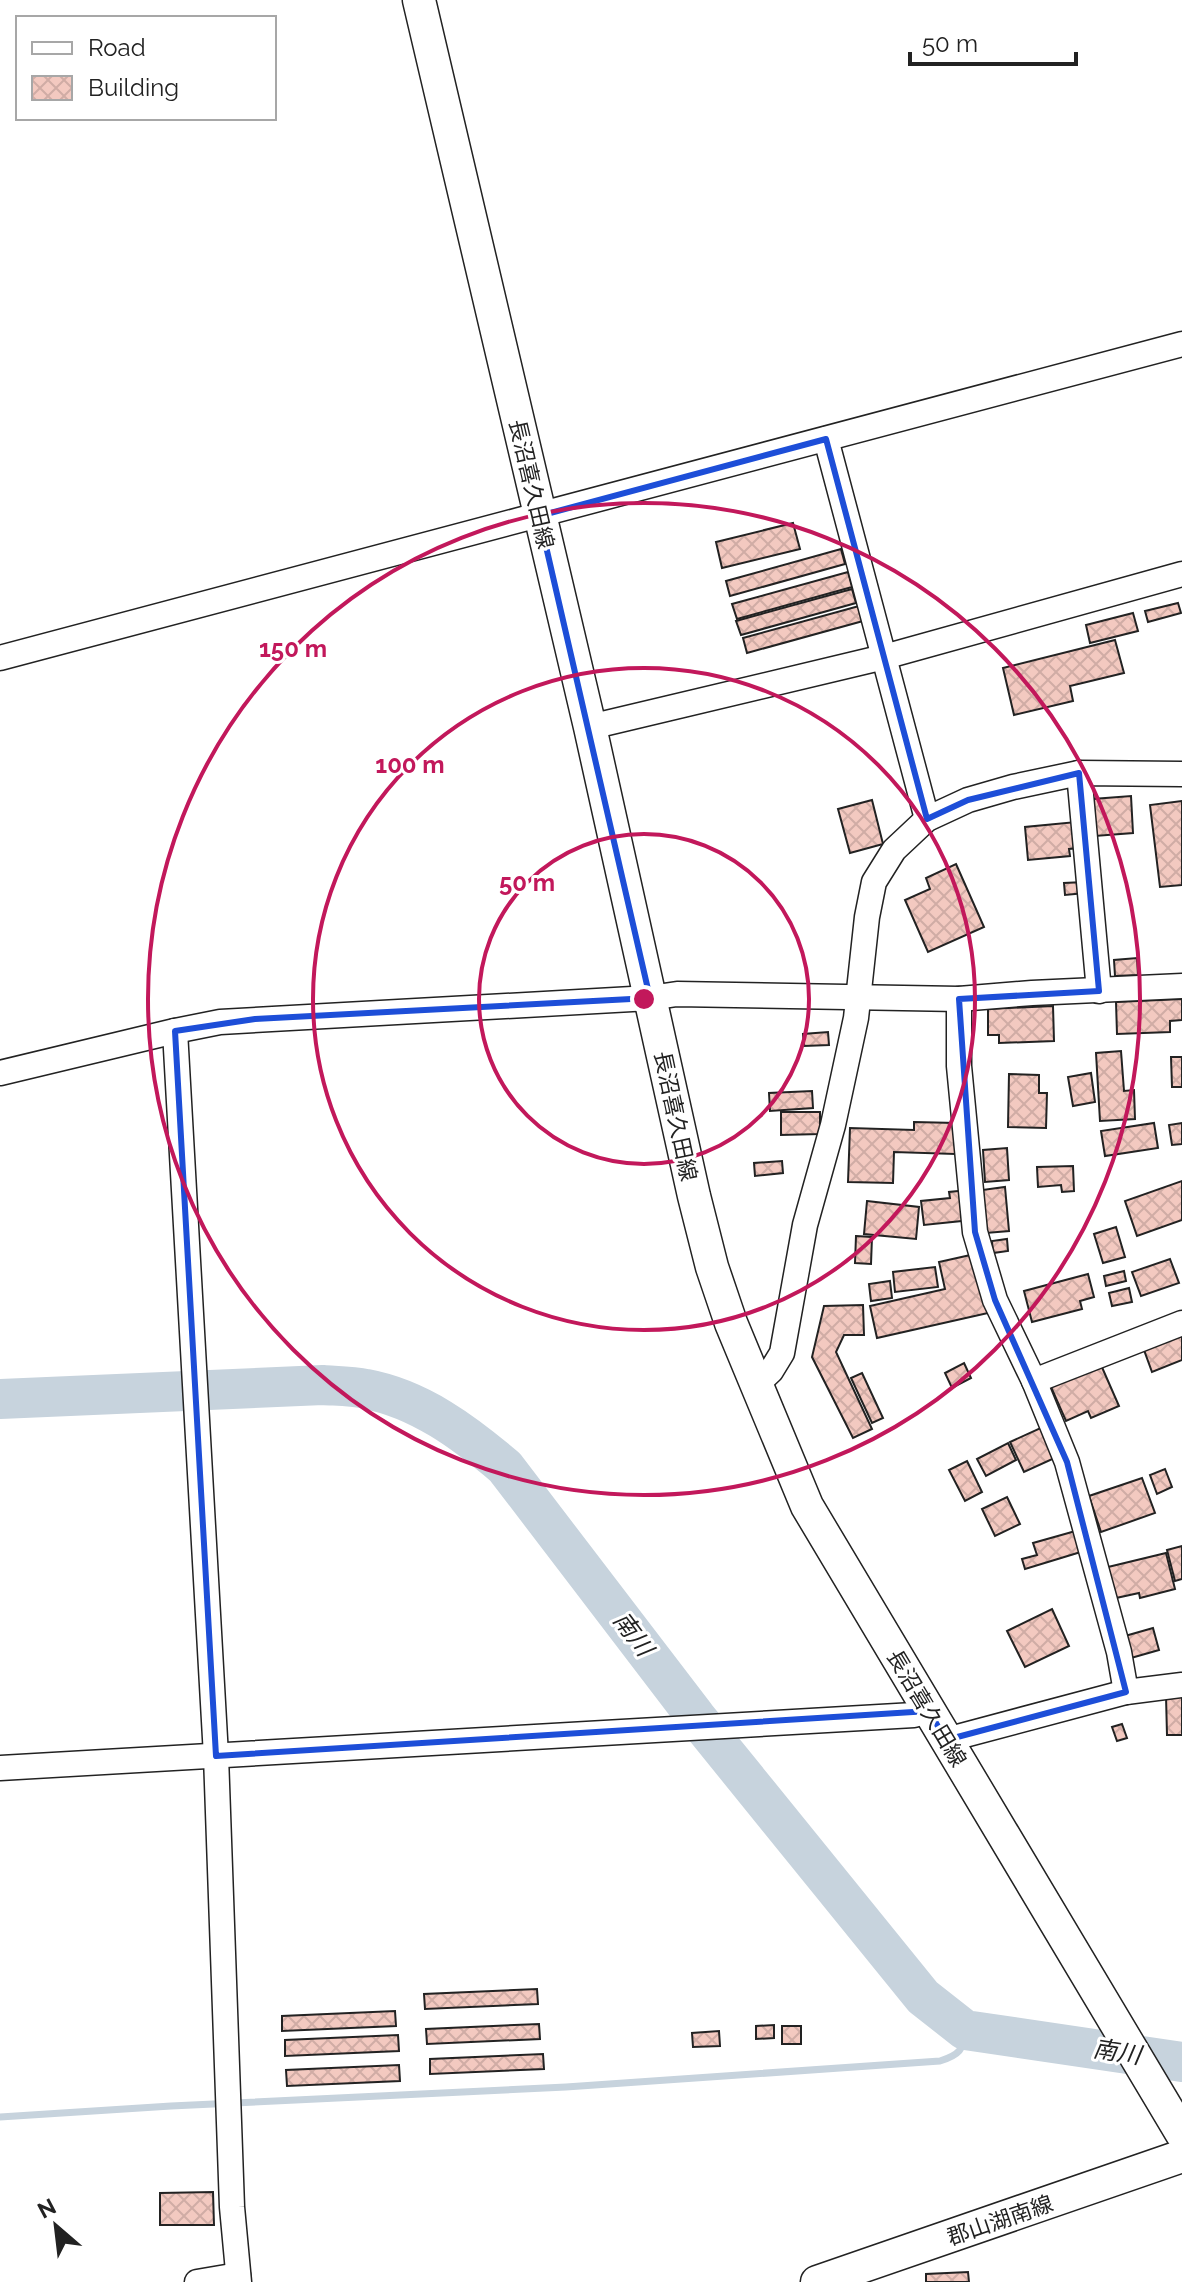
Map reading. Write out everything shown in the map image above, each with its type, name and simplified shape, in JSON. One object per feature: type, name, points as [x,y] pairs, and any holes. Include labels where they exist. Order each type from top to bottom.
[{"type":"main road","name":"長沼喜久田線","points":[[419,0],[590,727],[712,1267],[755,1386],[807,1506],[1122,2031],[1181,2139]]},
{"type":"main road","name":"郡山湖南線","points":[[817,2282],[1181,2139]]},
{"type":"street","points":[[0,658],[1182,344]]},
{"type":"street","points":[[826,439],[927,819]]},
{"type":"street","points":[[590,727],[884,657],[1182,574]]},
{"type":"street","points":[[1079,773],[1099,991]]},
{"type":"street","points":[[755,1386],[771,1371],[782,1353],[805,1225],[833,1125],[860,996],[867,917],[874,882],[894,850],[927,819],[968,800],[1079,773],[1182,774]]},
{"type":"street","points":[[0,1073],[175,1031],[255,1019],[677,994],[959,999],[1182,986]]},
{"type":"street","points":[[959,999],[959,1066],[975,1232],[995,1300],[1034,1381],[1067,1462],[1119,1652],[1126,1692]]},
{"type":"street","points":[[175,1031],[216,1756],[232,2207],[238,2279],[197,2282]]},
{"type":"street","points":[[1034,1381],[1182,1323]]},
{"type":"street","points":[[946,1740],[1126,1692],[1182,1685]]},
{"type":"street","points":[[0,1768],[691,1729],[914,1715],[929,1711]]},
{"type":"highlighted area","points":[[826,439],[927,819],[968,800],[1079,773],[1099,991],[959,999],[975,1232],[995,1300],[1067,1462],[1126,1692],[946,1740],[929,1711],[216,1756],[175,1031],[255,1019],[650,998],[539,516]]},
{"type":"building","points":[[793,523],[800,549],[722,568],[716,542]]},
{"type":"building","points":[[841,549],[845,564],[730,596],[726,581]]},
{"type":"building","points":[[848,572],[852,587],[737,619],[732,604]]},
{"type":"building","points":[[852,589],[856,603],[741,635],[736,621]]},
{"type":"building","points":[[1178,603],[1181,613],[1148,622],[1145,611]]},
{"type":"building","points":[[859,606],[863,621],[747,653],[743,638]]},
{"type":"building","points":[[1133,613],[1138,631],[1090,643],[1086,625]]},
{"type":"building","points":[[1115,640],[1124,673],[1070,686],[1073,701],[1014,715],[1003,668]]},
{"type":"building","points":[[1131,796],[1133,833],[1095,836],[1093,799]]},
{"type":"building","points":[[872,800],[883,844],[850,853],[838,809]]},
{"type":"building","points":[[1182,801],[1182,885],[1160,887],[1150,805]]},
{"type":"building","points":[[1076,822],[1078,848],[1069,849],[1070,856],[1028,860],[1025,827]]},
{"type":"building","points":[[956,864],[984,927],[928,952],[905,900],[930,889],[926,878]]},
{"type":"building","points":[[1084,882],[1085,893],[1065,895],[1064,883]]},
{"type":"building","points":[[1137,958],[1138,975],[1115,976],[1114,960]]},
{"type":"building","points":[[1182,999],[1182,1020],[1170,1021],[1170,1032],[1117,1034],[1116,1002]]},
{"type":"building","points":[[1053,1006],[1054,1041],[999,1043],[999,1035],[988,1035],[988,1009]]},
{"type":"building","points":[[828,1032],[829,1045],[804,1046],[803,1034]]},
{"type":"building","points":[[1121,1051],[1124,1091],[1134,1090],[1135,1119],[1100,1121],[1096,1053]]},
{"type":"building","points":[[1171,1057],[1182,1057],[1182,1087],[1172,1087]]},
{"type":"building","points":[[1091,1073],[1095,1102],[1073,1106],[1068,1077]]},
{"type":"building","points":[[1009,1074],[1039,1075],[1039,1093],[1047,1093],[1046,1128],[1008,1127]]},
{"type":"building","points":[[812,1091],[813,1108],[770,1111],[769,1093]]},
{"type":"building","points":[[781,1112],[820,1112],[820,1134],[781,1135]]},
{"type":"building","points":[[914,1122],[956,1123],[955,1154],[894,1152],[893,1183],[848,1182],[850,1128],[914,1130]]},
{"type":"building","points":[[1154,1123],[1158,1148],[1105,1156],[1101,1131]]},
{"type":"building","points":[[1182,1123],[1182,1144],[1172,1145],[1169,1125]]},
{"type":"building","points":[[1007,1148],[1009,1180],[985,1182],[983,1150]]},
{"type":"building","points":[[782,1161],[783,1173],[755,1176],[754,1163]]},
{"type":"building","points":[[1073,1166],[1074,1191],[1062,1192],[1061,1185],[1038,1187],[1037,1167]]},
{"type":"building","points":[[1182,1181],[1182,1220],[1137,1236],[1125,1201]]},
{"type":"building","points":[[1005,1187],[1009,1231],[986,1233],[982,1190]]},
{"type":"building","points":[[968,1190],[971,1220],[924,1225],[921,1201],[950,1198],[949,1192]]},
{"type":"building","points":[[867,1201],[919,1207],[916,1239],[864,1234]]},
{"type":"building","points":[[1116,1227],[1125,1257],[1103,1263],[1094,1234]]},
{"type":"building","points":[[856,1236],[872,1237],[871,1264],[855,1263]]},
{"type":"building","points":[[1007,1239],[1008,1251],[993,1253],[992,1241]]},
{"type":"building","points":[[975,1254],[988,1313],[877,1338],[870,1306],[945,1289],[939,1262]]},
{"type":"building","points":[[1170,1259],[1179,1283],[1141,1296],[1132,1272]]},
{"type":"building","points":[[935,1267],[938,1287],[895,1292],[893,1272]]},
{"type":"building","points":[[1124,1271],[1126,1281],[1106,1286],[1104,1276]]},
{"type":"building","points":[[1088,1274],[1094,1297],[1080,1301],[1082,1309],[1032,1322],[1024,1291]]},
{"type":"building","points":[[890,1281],[892,1298],[871,1301],[869,1284]]},
{"type":"building","points":[[1129,1288],[1132,1302],[1112,1306],[1109,1293]]},
{"type":"building","points":[[863,1305],[864,1335],[844,1335],[836,1352],[872,1429],[853,1438],[812,1357],[824,1306]]},
{"type":"building","points":[[1182,1335],[1182,1360],[1152,1372],[1144,1350]]},
{"type":"building","points":[[964,1363],[971,1378],[952,1388],[945,1373]]},
{"type":"building","points":[[1101,1365],[1119,1406],[1091,1418],[1088,1411],[1066,1421],[1051,1387]]},
{"type":"building","points":[[862,1373],[883,1418],[872,1423],[851,1378]]},
{"type":"building","points":[[1045,1426],[1059,1456],[1024,1472],[1010,1442]]},
{"type":"building","points":[[1008,1443],[1016,1460],[986,1476],[977,1459]]},
{"type":"building","points":[[967,1461],[982,1492],[965,1501],[949,1470]]},
{"type":"building","points":[[1165,1469],[1172,1487],[1157,1494],[1150,1475]]},
{"type":"building","points":[[1142,1478],[1155,1513],[1101,1532],[1089,1496]]},
{"type":"building","points":[[1007,1497],[1020,1524],[995,1536],[982,1509]]},
{"type":"building","points":[[1079,1530],[1084,1551],[1025,1569],[1022,1559],[1037,1555],[1033,1543]]},
{"type":"building","points":[[1182,1546],[1182,1579],[1175,1581],[1167,1550]]},
{"type":"building","points":[[1166,1553],[1175,1589],[1140,1598],[1139,1593],[1116,1598],[1108,1567]]},
{"type":"building","points":[[1052,1609],[1069,1646],[1025,1667],[1007,1631]]},
{"type":"building","points":[[1153,1628],[1159,1650],[1131,1658],[1125,1636]]},
{"type":"building","points":[[1166,1696],[1182,1696],[1182,1735],[1167,1735]]},
{"type":"building","points":[[1122,1724],[1127,1738],[1117,1741],[1112,1727]]},
{"type":"building","points":[[537,1989],[538,2004],[425,2009],[424,1994]]},
{"type":"building","points":[[395,2011],[396,2026],[282,2031],[282,2016]]},
{"type":"building","points":[[539,2024],[540,2039],[427,2044],[426,2029]]},
{"type":"building","points":[[774,2025],[774,2038],[756,2039],[756,2026]]},
{"type":"building","points":[[782,2026],[801,2026],[801,2044],[782,2044]]},
{"type":"building","points":[[719,2031],[720,2046],[693,2047],[692,2033]]},
{"type":"building","points":[[398,2035],[399,2051],[285,2056],[285,2040]]},
{"type":"building","points":[[543,2054],[544,2069],[430,2074],[430,2059]]},
{"type":"building","points":[[399,2065],[400,2081],[287,2086],[286,2070]]},
{"type":"building","points":[[213,2192],[214,2225],[160,2225],[160,2193]]},
{"type":"building","points":[[968,2272],[969,2282],[926,2282],[926,2274]]},
{"type":"waterway","name":"南川","points":[[0,1399],[323,1385],[386,1394],[441,1419],[505,1467],[696,1717],[923,1997],[965,2030],[1182,2062]]},
{"type":"waterway","points":[[0,2117],[566,2087],[940,2061],[959,2051],[965,2030]]}]
